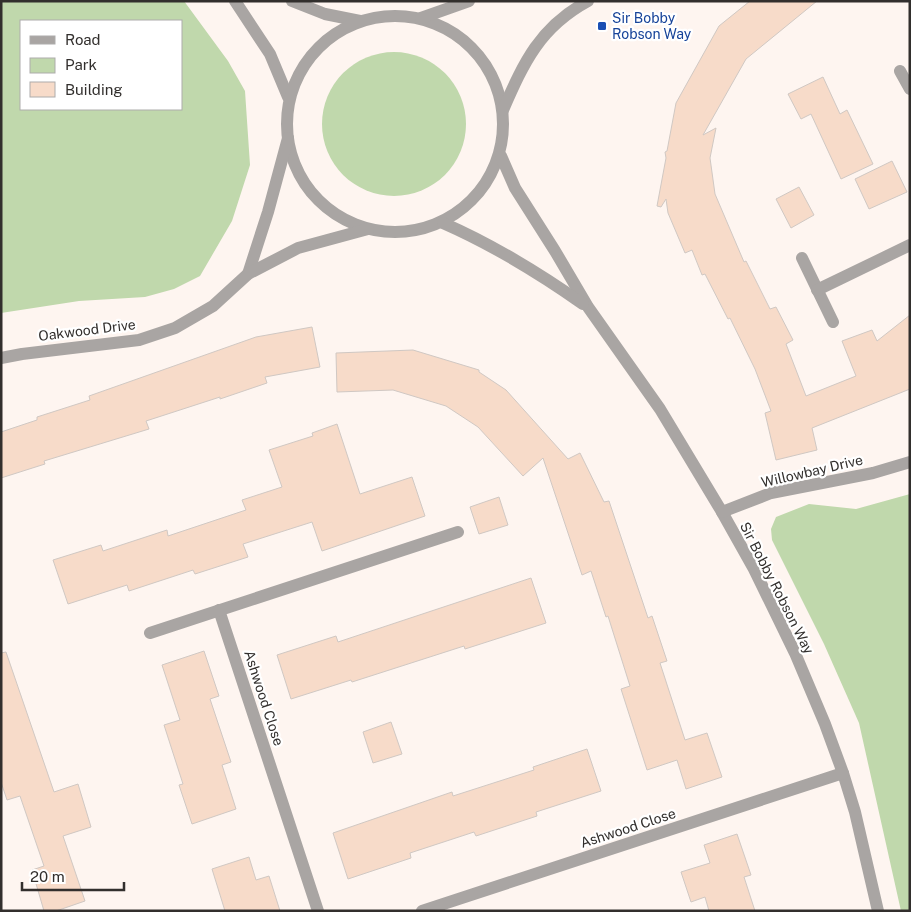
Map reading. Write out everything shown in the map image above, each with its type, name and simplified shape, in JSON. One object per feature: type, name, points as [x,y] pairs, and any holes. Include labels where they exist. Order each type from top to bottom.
[{"type":"street","points":[[235,1],[270,54],[288,97]]},
{"type":"street","points":[[292,1],[325,14],[360,21]]},
{"type":"street","points":[[421,18],[469,1]]},
{"type":"street","points":[[503,110],[522,67],[542,37],[558,22],[588,1]]},
{"type":"street","points":[[400,15],[421,18],[442,27],[459,38],[475,55],[486,71],[503,110],[505,132],[501,156],[488,183],[473,201],[443,223],[418,231],[393,233],[368,229],[332,210],[309,187],[296,164],[288,137],[286,114],[288,97],[295,80],[316,49],[330,37],[360,21],[374,17],[400,15]]},
{"type":"street","points":[[900,71],[910,89]]},
{"type":"street","name":"Oakwood Drive","points":[[248,274],[268,212],[288,137]]},
{"type":"street","name":"Sir Bobby Robson Way","points":[[501,156],[515,188],[588,307],[660,408],[754,570],[795,653],[844,773],[864,847],[878,911]]},
{"type":"street","name":"Sir Bobby Robson Way","points":[[443,223],[497,249],[546,278],[588,307]]},
{"type":"street","name":"Oakwood Drive","points":[[1,358],[139,340],[175,328],[213,306],[248,274],[298,248],[368,229]]},
{"type":"street","points":[[818,290],[910,245]]},
{"type":"street","points":[[802,258],[833,322]]},
{"type":"street","name":"Willowbay Drive","points":[[722,512],[771,494],[872,473],[910,462]]},
{"type":"street","points":[[150,633],[458,532]]},
{"type":"street","name":"Ashwood Close","points":[[219,610],[318,911]]},
{"type":"street","name":"Ashwood Close","points":[[422,911],[844,773]]},
{"type":"green space","points":[[1,1],[184,1],[228,61],[245,91],[250,165],[232,221],[200,276],[174,289],[145,297],[79,301],[1,313]]},
{"type":"green space","points":[[394,52],[422,57],[445,73],[461,96],[466,124],[461,152],[445,175],[422,191],[394,196],[366,191],[343,175],[327,152],[322,124],[327,96],[343,73],[366,57]]},
{"type":"green space","points":[[910,494],[910,911],[901,911],[859,723],[824,644],[772,540],[771,529],[776,517],[809,504],[856,509]]},
{"type":"building","points":[[750,1],[817,1],[746,59],[703,135],[716,128],[710,158],[715,194],[744,262],[746,261],[770,309],[776,307],[793,340],[786,344],[806,396],[856,376],[842,341],[872,330],[877,341],[910,315],[910,389],[812,428],[817,450],[776,460],[765,413],[771,411],[755,369],[730,318],[728,319],[705,274],[702,275],[692,250],[685,253],[668,213],[666,199],[661,207],[657,206],[666,158],[665,152],[667,151],[676,103],[719,26]]},
{"type":"building","points":[[823,77],[840,114],[847,110],[873,164],[841,179],[811,114],[801,119],[788,94]]},
{"type":"building","points":[[892,161],[907,192],[869,209],[855,179]]},
{"type":"building","points":[[799,187],[814,215],[791,228],[776,199]]},
{"type":"building","points":[[312,327],[320,367],[265,377],[267,383],[146,421],[149,429],[44,461],[45,464],[1,478],[1,432],[37,420],[37,417],[90,400],[89,396],[256,337]]},
{"type":"building","points":[[413,350],[479,370],[479,372],[506,390],[568,459],[580,453],[604,502],[609,501],[648,618],[652,616],[667,661],[660,663],[685,740],[707,733],[722,777],[686,789],[677,760],[647,770],[621,689],[630,686],[608,616],[606,617],[591,571],[582,575],[543,458],[523,476],[478,427],[446,406],[393,390],[337,392],[336,353]]},
{"type":"building","points":[[337,424],[360,494],[412,477],[425,516],[322,551],[312,522],[243,544],[248,557],[195,574],[193,570],[129,591],[127,585],[68,604],[53,560],[101,545],[103,551],[167,530],[168,536],[246,510],[242,500],[282,487],[269,450],[313,436],[312,433]]},
{"type":"building","points":[[499,497],[508,525],[479,534],[470,507]]},
{"type":"building","points":[[531,578],[546,623],[465,649],[464,646],[352,682],[351,680],[291,699],[277,655],[336,636],[338,642]]},
{"type":"building","points":[[204,651],[219,696],[210,699],[231,762],[222,765],[236,809],[192,824],[179,785],[183,784],[164,725],[180,720],[162,665]]},
{"type":"building","points":[[6,652],[54,792],[78,784],[91,827],[63,836],[85,901],[56,911],[44,911],[32,870],[44,866],[20,796],[7,800],[1,782],[1,653]]},
{"type":"building","points":[[391,722],[402,754],[373,763],[363,732]]},
{"type":"building","points":[[587,749],[601,791],[536,812],[537,816],[476,836],[474,832],[410,853],[411,858],[348,879],[333,833],[452,792],[453,796],[534,770],[533,767]]},
{"type":"building","points":[[737,834],[751,875],[744,877],[755,911],[709,911],[705,897],[691,902],[681,872],[710,863],[704,845]]},
{"type":"building","points":[[249,857],[256,880],[269,876],[280,911],[225,911],[212,869]]},
{"type":"place","name":"Sir Bobby Robson Way","points":[[602,26]]}]
